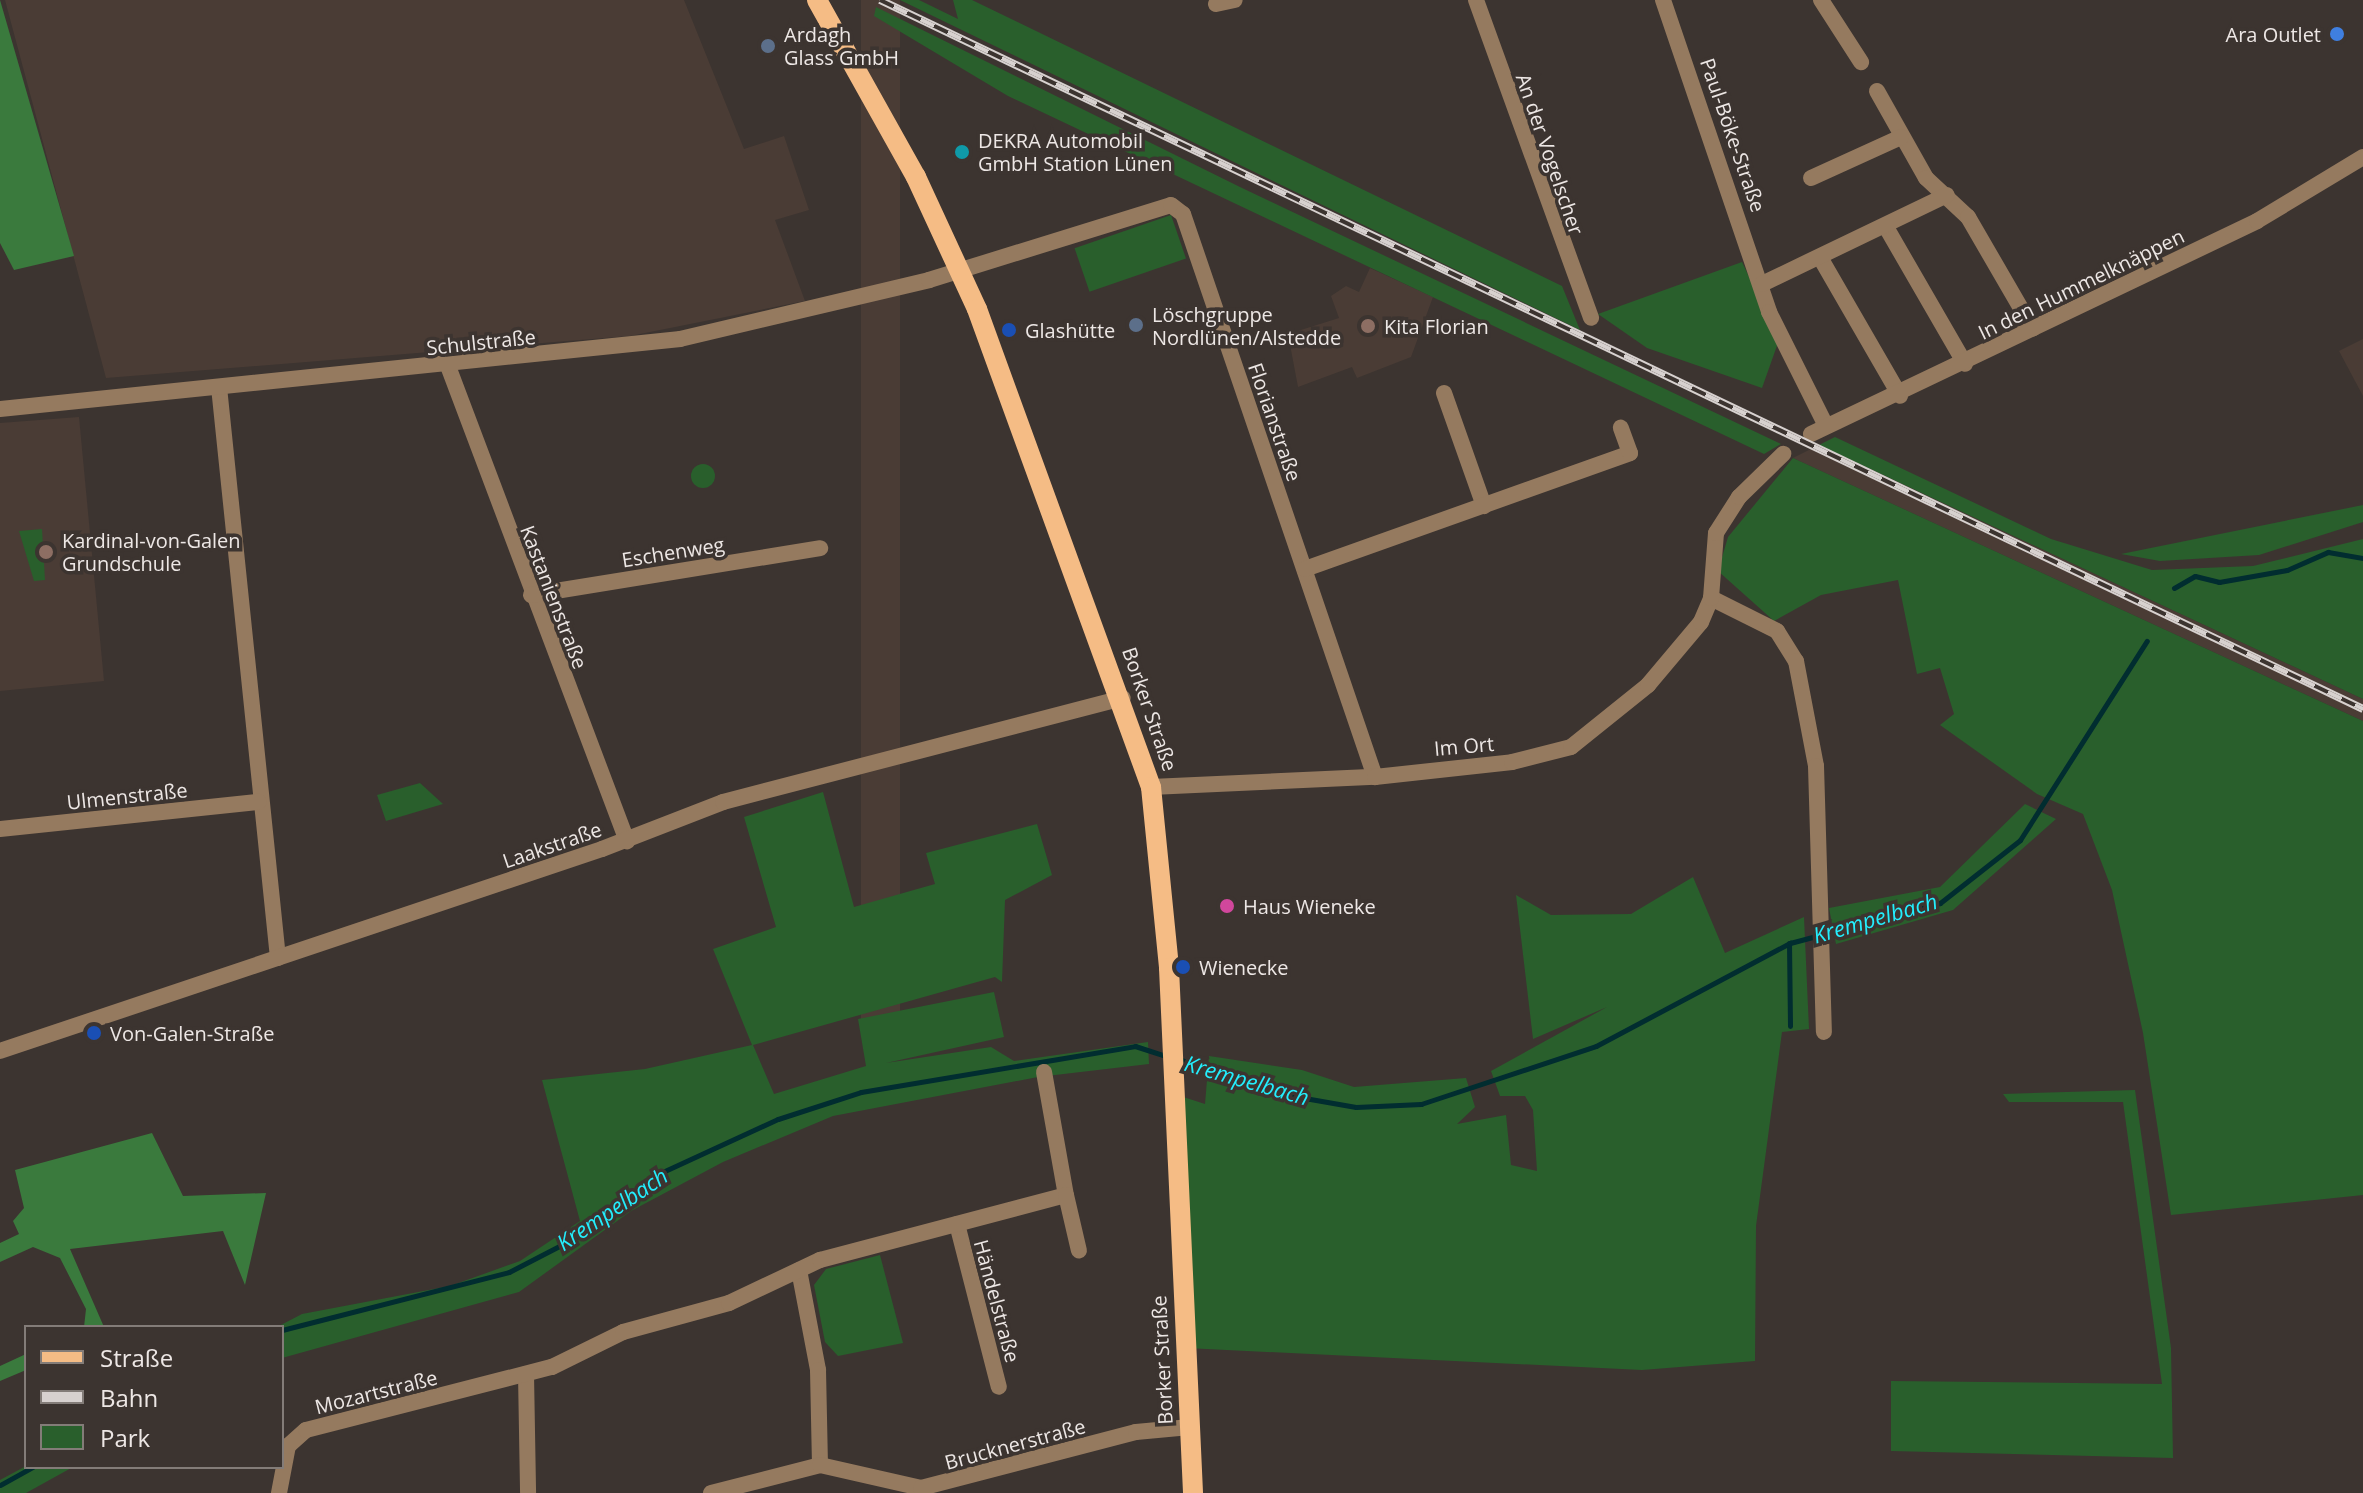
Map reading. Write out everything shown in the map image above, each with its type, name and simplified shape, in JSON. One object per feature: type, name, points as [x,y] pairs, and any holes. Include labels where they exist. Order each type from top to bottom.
[{"type":"main road","name":"Borker Straße","points":[[817,0],[959,270],[1123,698],[1151,787],[1173,1059],[1193,1493]]},
{"type":"street","points":[[1216,4],[1235,0]]},
{"type":"street","name":"An der Vogelscher","points":[[1476,0],[1591,318]]},
{"type":"street","name":"Paul-Böke-Straße","points":[[1663,0],[1762,284],[1818,430]]},
{"type":"street","points":[[1821,0],[1861,62]]},
{"type":"street","points":[[1877,91],[1926,178],[1947,195],[2033,329]]},
{"type":"street","points":[[1811,178],[1901,137]]},
{"type":"street","name":"In den Hummelknäppen","points":[[1818,430],[1900,396],[2257,221],[2363,157]]},
{"type":"street","points":[[1762,284],[1821,259],[1947,195]]},
{"type":"street","name":"Florianstraße","points":[[959,270],[1164,205],[1178,208],[1375,777]]},
{"type":"street","points":[[1886,227],[1965,364]]},
{"type":"street","points":[[1821,259],[1900,396]]},
{"type":"street","name":"Schulstraße","points":[[0,409],[448,366],[680,339],[959,270]]},
{"type":"street","name":"Kastanienstraße","points":[[448,366],[531,595],[627,841]]},
{"type":"street","points":[[219,387],[259,802],[278,958]]},
{"type":"street","points":[[1444,393],[1484,506]]},
{"type":"street","points":[[1305,569],[1630,453],[1621,428]]},
{"type":"street","name":"Im Ort","points":[[1151,787],[1375,777],[1512,762],[1571,747],[1648,685],[1701,622],[1711,598],[1716,533],[1739,497],[1783,454]]},
{"type":"street","name":"Eschenweg","points":[[531,595],[820,548]]},
{"type":"street","points":[[1711,598],[1777,631],[1796,661],[1816,766],[1821,919],[1825,939],[1824,1032]]},
{"type":"street","name":"Laakstraße","points":[[0,1051],[627,841],[733,799],[1123,698]]},
{"type":"street","name":"Ulmenstraße","points":[[0,829],[259,802]]},
{"type":"street","points":[[1044,1072],[1079,1251]]},
{"type":"street","name":"Mozartstraße","points":[[284,1467],[288,1446],[306,1430],[526,1374],[623,1332],[729,1303],[799,1270],[1066,1195]]},
{"type":"street","name":"Händelstraße","points":[[957,1224],[999,1387]]},
{"type":"street","points":[[799,1270],[818,1370],[820,1465]]},
{"type":"street","points":[[526,1374],[528,1493]]},
{"type":"street","name":"Brucknerstraße","points":[[711,1493],[820,1465],[921,1490],[1136,1432],[1190,1427]]},
{"type":"street","name":"Mozartstraße","points":[[279,1493],[284,1469]]},
{"type":"shaded area","points":[[5,0],[684,0],[744,149],[784,136],[809,210],[775,220],[805,301],[630,336],[106,378]]},
{"type":"shaded area","points":[[861,0],[900,0],[900,1022],[861,1022]]},
{"type":"shaded area","name":"Kita Florian","points":[[1370,268],[1433,297],[1411,357],[1357,378],[1352,367],[1298,387],[1288,334],[1339,318],[1331,296],[1346,286],[1359,292]]},
{"type":"shaded area","points":[[2363,339],[2363,396],[2339,351]]},
{"type":"shaded area","name":"Kardinal-von-Galen Grundschule","points":[[79,417],[104,681],[0,691],[0,423]]},
{"type":"shaded area","points":[[1819,445],[2363,699],[2363,721],[1793,458]]},
{"type":"green space","points":[[0,0],[74,256],[14,270],[0,243]]},
{"type":"green space","points":[[900,0],[919,0],[958,19],[953,0],[972,0],[1562,286],[1580,330]]},
{"type":"green space","points":[[876,7],[1240,187],[1781,444],[1764,454],[1008,96],[874,16]]},
{"type":"green space","points":[[1171,215],[1186,258],[1090,292],[1075,248]]},
{"type":"green space","points":[[1742,262],[1779,340],[1762,388],[1647,348],[1598,314]]},
{"type":"green space","points":[[1835,437],[2051,539],[2152,570],[2253,566],[2363,539],[2363,699],[1819,445]]},
{"type":"green space","points":[[1793,458],[2363,721],[2363,1195],[2171,1215],[2143,1033],[2112,890],[2083,814],[2037,794],[1940,725],[1954,714],[1940,668],[1917,674],[1898,580],[1821,595],[1774,621],[1718,571],[1728,537]]},
{"type":"green space","points":[[698,464],[708,464],[715,471],[715,481],[708,488],[698,488],[691,481],[691,471]]},
{"type":"green space","points":[[2363,505],[2363,522],[2259,555],[2160,561],[2121,554]]},
{"type":"green space","points":[[42,529],[45,580],[34,581],[19,531]]},
{"type":"green space","points":[[420,783],[443,804],[386,821],[377,795]]},
{"type":"green space","points":[[823,792],[854,907],[935,884],[926,853],[1037,824],[1052,875],[1005,900],[1002,982],[995,977],[753,1045],[774,1094],[866,1066],[858,1019],[994,992],[1004,1037],[886,1063],[991,1047],[1014,1061],[1148,1042],[1149,1064],[1038,1077],[833,1116],[723,1162],[631,1211],[519,1292],[284,1357],[284,1325],[281,1325],[302,1314],[450,1286],[520,1261],[580,1221],[542,1080],[645,1069],[752,1045],[713,949],[776,927],[744,817]]},
{"type":"green space","points":[[2025,804],[2056,819],[1953,910],[1836,944],[1829,908],[1940,887]]},
{"type":"green space","points":[[1693,877],[1725,953],[1804,917],[1809,1029],[1782,1032],[1756,1226],[1755,1361],[1642,1370],[1186,1348],[1174,1094],[1205,1104],[1209,1056],[1302,1070],[1354,1087],[1466,1078],[1475,1107],[1457,1124],[1506,1115],[1511,1165],[1537,1171],[1533,1110],[1525,1096],[1500,1096],[1491,1071],[1607,1007],[1533,1039],[1516,895],[1551,915],[1631,914]]},
{"type":"green space","points":[[2135,1090],[2171,1348],[2173,1458],[1891,1451],[1891,1381],[2162,1384],[2123,1102],[2009,1102],[2003,1094]]},
{"type":"green space","points":[[152,1133],[183,1196],[266,1193],[245,1285],[223,1231],[70,1249],[103,1325],[84,1325],[86,1309],[60,1258],[33,1247],[0,1262],[0,1243],[19,1234],[13,1221],[24,1208],[15,1170]]},
{"type":"green space","points":[[880,1255],[903,1343],[838,1356],[825,1342],[814,1285],[826,1269]]},
{"type":"green space","points":[[24,1355],[24,1371],[0,1381],[0,1366]]},
{"type":"green space","points":[[24,1467],[69,1469],[26,1493],[0,1493],[0,1480]]},
{"type":"waterway","name":"Krempelbach","points":[[2174,588],[2195,576],[2219,582],[2287,570],[2328,552],[2363,558]]},
{"type":"waterway","name":"Krempelbach","points":[[1179,1059],[1276,1093],[1356,1107],[1421,1104],[1596,1046],[1790,943],[1940,903],[2020,840],[2147,641]]},
{"type":"waterway","points":[[1789,943],[1790,1026]]},
{"type":"waterway","name":"Krempelbach","points":[[284,1329],[509,1272],[575,1238],[656,1175],[778,1119],[861,1092],[1135,1046],[1169,1057]]},
{"type":"waterway","name":"Krempelbach","points":[[0,1485],[29,1469]]},
{"type":"railway","points":[[880,0],[2363,709]]},
{"type":"place","name":"Ara Outlet","points":[[2337,34]]},
{"type":"place","name":"Ardagh Glass GmbH","points":[[768,46]]},
{"type":"place","name":"DEKRA Automobil GmbH Station Lünen","points":[[962,152]]},
{"type":"place","name":"Löschgruppe Nordlünen/Alstedde","points":[[1136,325]]},
{"type":"place","name":"Kita Florian","points":[[1368,326]]},
{"type":"place","name":"Glashütte","points":[[1009,330]]},
{"type":"place","name":"Kardinal-von-Galen Grundschule","points":[[46,552]]},
{"type":"place","name":"Haus Wieneke","points":[[1227,906]]},
{"type":"place","name":"Wienecke","points":[[1183,967]]},
{"type":"place","name":"Von-Galen-Straße","points":[[94,1033]]}]
